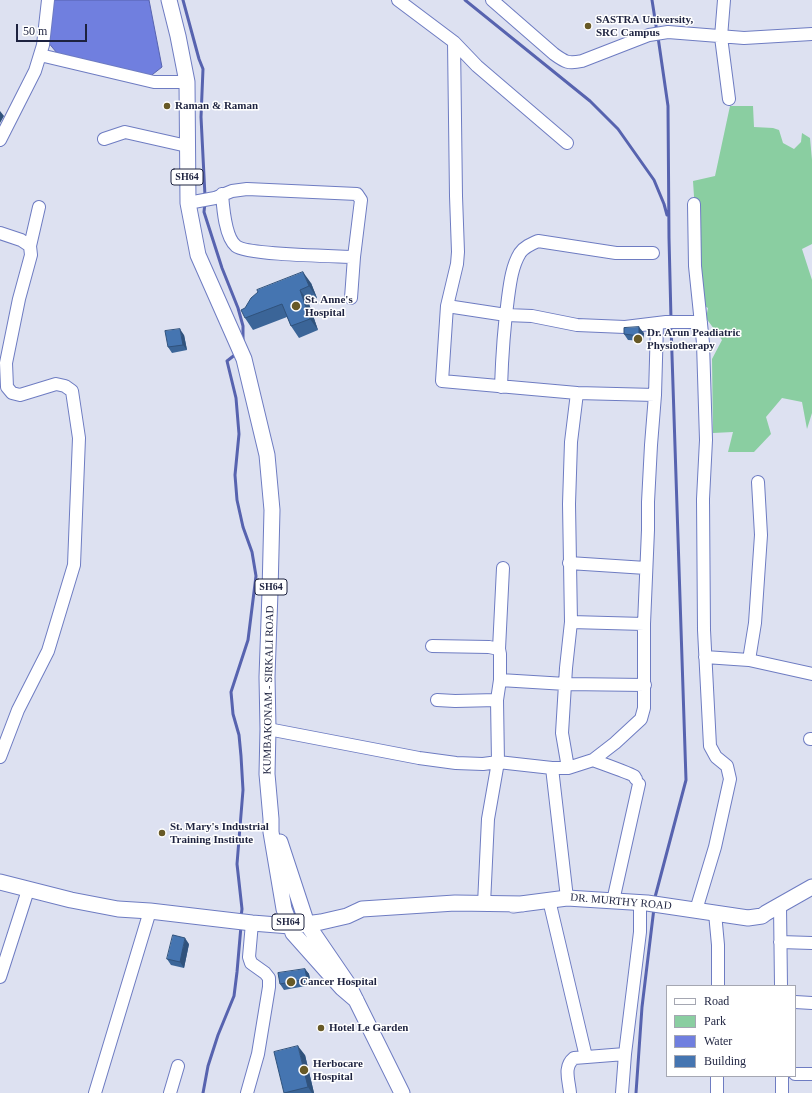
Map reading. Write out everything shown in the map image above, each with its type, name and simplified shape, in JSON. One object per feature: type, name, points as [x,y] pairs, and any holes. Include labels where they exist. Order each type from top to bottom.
[{"type":"main road","name":"KUMBAKONAM - SIRKALI ROAD","points":[[169,0],[187,82],[187,146],[195,202],[198,255],[241,352],[267,455],[272,510],[267,677],[268,729],[266,774],[271,832],[284,910],[296,938],[342,988],[356,1000]]},
{"type":"main road","name":"KUMBAKONAM - SIRKALI ROAD","points":[[271,819],[307,924],[348,984],[402,1093]]},
{"type":"main road","name":"DR. MURTHY ROAD","points":[[0,882],[28,890],[118,909],[290,926],[347,916],[362,909],[455,903],[523,904]]},
{"type":"main road","points":[[778,906],[812,887]]},
{"type":"main road","name":"DR. MURTHY ROAD","points":[[347,916],[360,919],[482,910],[567,898],[644,903],[717,913],[746,908],[778,906]]},
{"type":"street","points":[[0,140],[35,71],[43,45],[48,0]]},
{"type":"street","points":[[398,0],[454,42],[477,66],[567,143]]},
{"type":"street","points":[[492,0],[554,54],[572,63],[582,61],[649,35],[668,32],[744,38],[812,34]]},
{"type":"street","points":[[724,0],[721,37],[729,99]]},
{"type":"street","points":[[454,42],[458,252],[457,264],[447,306],[442,381],[577,393],[655,395]]},
{"type":"street","points":[[40,55],[154,82],[187,82]]},
{"type":"street","points":[[104,139],[125,132],[187,146]]},
{"type":"street","points":[[195,202],[232,191],[247,189],[357,194],[361,200],[351,298]]},
{"type":"street","points":[[219,196],[231,241],[245,250],[354,257]]},
{"type":"street","points":[[694,204],[695,266],[703,343],[706,440],[703,499],[705,657],[710,746],[716,757],[727,766],[730,779],[715,846],[696,910]]},
{"type":"street","points":[[0,757],[18,710],[48,651],[74,564],[79,438],[72,391],[65,386],[56,384],[20,395],[12,393],[7,387],[3,362],[31,255],[30,246],[39,207]]},
{"type":"street","points":[[0,233],[21,240],[30,246]]},
{"type":"street","points":[[501,387],[502,350],[510,282],[516,261],[521,252],[528,245],[538,241],[616,253],[653,253]]},
{"type":"street","points":[[447,306],[506,315],[532,316],[577,325],[625,326],[701,322]]},
{"type":"street","points":[[268,729],[419,758],[456,763],[483,764],[498,762],[552,768],[568,768],[593,760],[615,743],[641,719],[644,708],[645,685],[644,624],[648,502],[661,323]]},
{"type":"street","points":[[568,768],[562,733],[566,668],[571,622],[569,563],[571,442],[577,393]]},
{"type":"street","points":[[749,660],[755,622],[761,535],[758,482]]},
{"type":"street","points":[[569,563],[646,568]]},
{"type":"street","points":[[484,904],[488,820],[498,762],[497,700],[500,680],[499,649],[503,568]]},
{"type":"street","points":[[571,622],[644,624]]},
{"type":"street","points":[[432,646],[490,647],[499,649]]},
{"type":"street","points":[[705,657],[749,660],[812,674]]},
{"type":"street","points":[[500,680],[566,684],[645,685]]},
{"type":"street","points":[[437,700],[497,700]]},
{"type":"street","points":[[593,760],[615,770],[629,773],[634,776],[637,781],[613,901]]},
{"type":"street","points":[[552,768],[567,898]]},
{"type":"street","points":[[0,977],[28,890]]},
{"type":"street","points":[[549,900],[586,1057]]},
{"type":"street","points":[[622,1093],[625,1054],[644,903]]},
{"type":"street","points":[[778,906],[781,985]]},
{"type":"street","points":[[96,1093],[150,911]]},
{"type":"street","points":[[717,913],[718,985]]},
{"type":"street","points":[[247,1093],[258,1054],[269,987],[269,978],[265,973],[251,963],[249,957],[249,923]]},
{"type":"street","points":[[780,942],[812,943]]},
{"type":"street","points":[[796,1002],[812,1003]]},
{"type":"street","points":[[570,1093],[567,1068],[569,1062],[574,1058],[625,1054]]},
{"type":"street","points":[[170,1093],[178,1066]]},
{"type":"street","points":[[796,1074],[812,1074]]},
{"type":"street","points":[[717,1077],[717,1093]]},
{"type":"street","points":[[782,1077],[782,1093]]},
{"type":"green space","points":[[730,106],[753,106],[754,127],[773,128],[779,130],[783,143],[794,149],[801,142],[802,133],[810,138],[812,160],[812,244],[802,249],[812,280],[812,413],[807,429],[802,402],[782,398],[766,417],[771,434],[754,452],[728,452],[733,432],[713,433],[712,359],[722,340],[706,318],[708,308],[701,304],[693,181],[715,176]]},
{"type":"water","points":[[51,0],[149,0],[162,67],[148,78],[57,53],[47,41]]},
{"type":"building","points":[[303,272],[309,286],[300,290],[310,319],[291,326],[282,304],[245,318],[241,310],[245,308],[251,298],[258,292],[257,290]]},
{"type":"building","points":[[639,327],[639,336],[624,334],[624,328]]},
{"type":"building","points":[[180,329],[183,345],[168,347],[165,331]]},
{"type":"building","points":[[173,935],[185,938],[180,962],[167,959]]},
{"type":"building","points":[[305,969],[307,979],[280,984],[278,973]]},
{"type":"building","points":[[298,1046],[308,1087],[284,1093],[274,1052]]},
{"type":"waterway","points":[[183,0],[203,69],[201,117],[205,196]]},
{"type":"waterway","points":[[465,0],[590,101],[618,129],[654,180],[667,215]]},
{"type":"waterway","points":[[652,0],[657,32]]},
{"type":"waterway","points":[[658,37],[668,106],[671,319]]},
{"type":"waterway","points":[[205,202],[204,212],[243,326],[243,342]]},
{"type":"waterway","points":[[654,901],[686,780],[671,325]]},
{"type":"waterway","points":[[236,354],[227,361],[236,398],[239,434],[235,475],[237,500],[243,527],[252,552],[256,576],[248,640],[231,692],[233,714],[239,735],[243,790],[237,864],[242,909],[241,917]]},
{"type":"waterway","points":[[636,1093],[642,1007],[654,908]]},
{"type":"waterway","points":[[203,1093],[208,1066],[218,1035],[234,996],[241,926]]},
{"type":"place","name":"SASTRA University, SRC Campus","points":[[588,26]]},
{"type":"place","name":"Raman & Raman","points":[[167,106]]},
{"type":"place","name":"St. Anne's Hospital","points":[[296,306]]},
{"type":"place","name":"Dr. Arun Peadiatric Physiotherapy","points":[[638,339]]},
{"type":"place","name":"St. Mary's Industrial Training Institute","points":[[162,833]]},
{"type":"place","name":"Cancer Hospital","points":[[291,982]]},
{"type":"place","name":"Hotel Le Garden","points":[[321,1028]]},
{"type":"place","name":"Herbocare Hospital","points":[[304,1070]]}]
